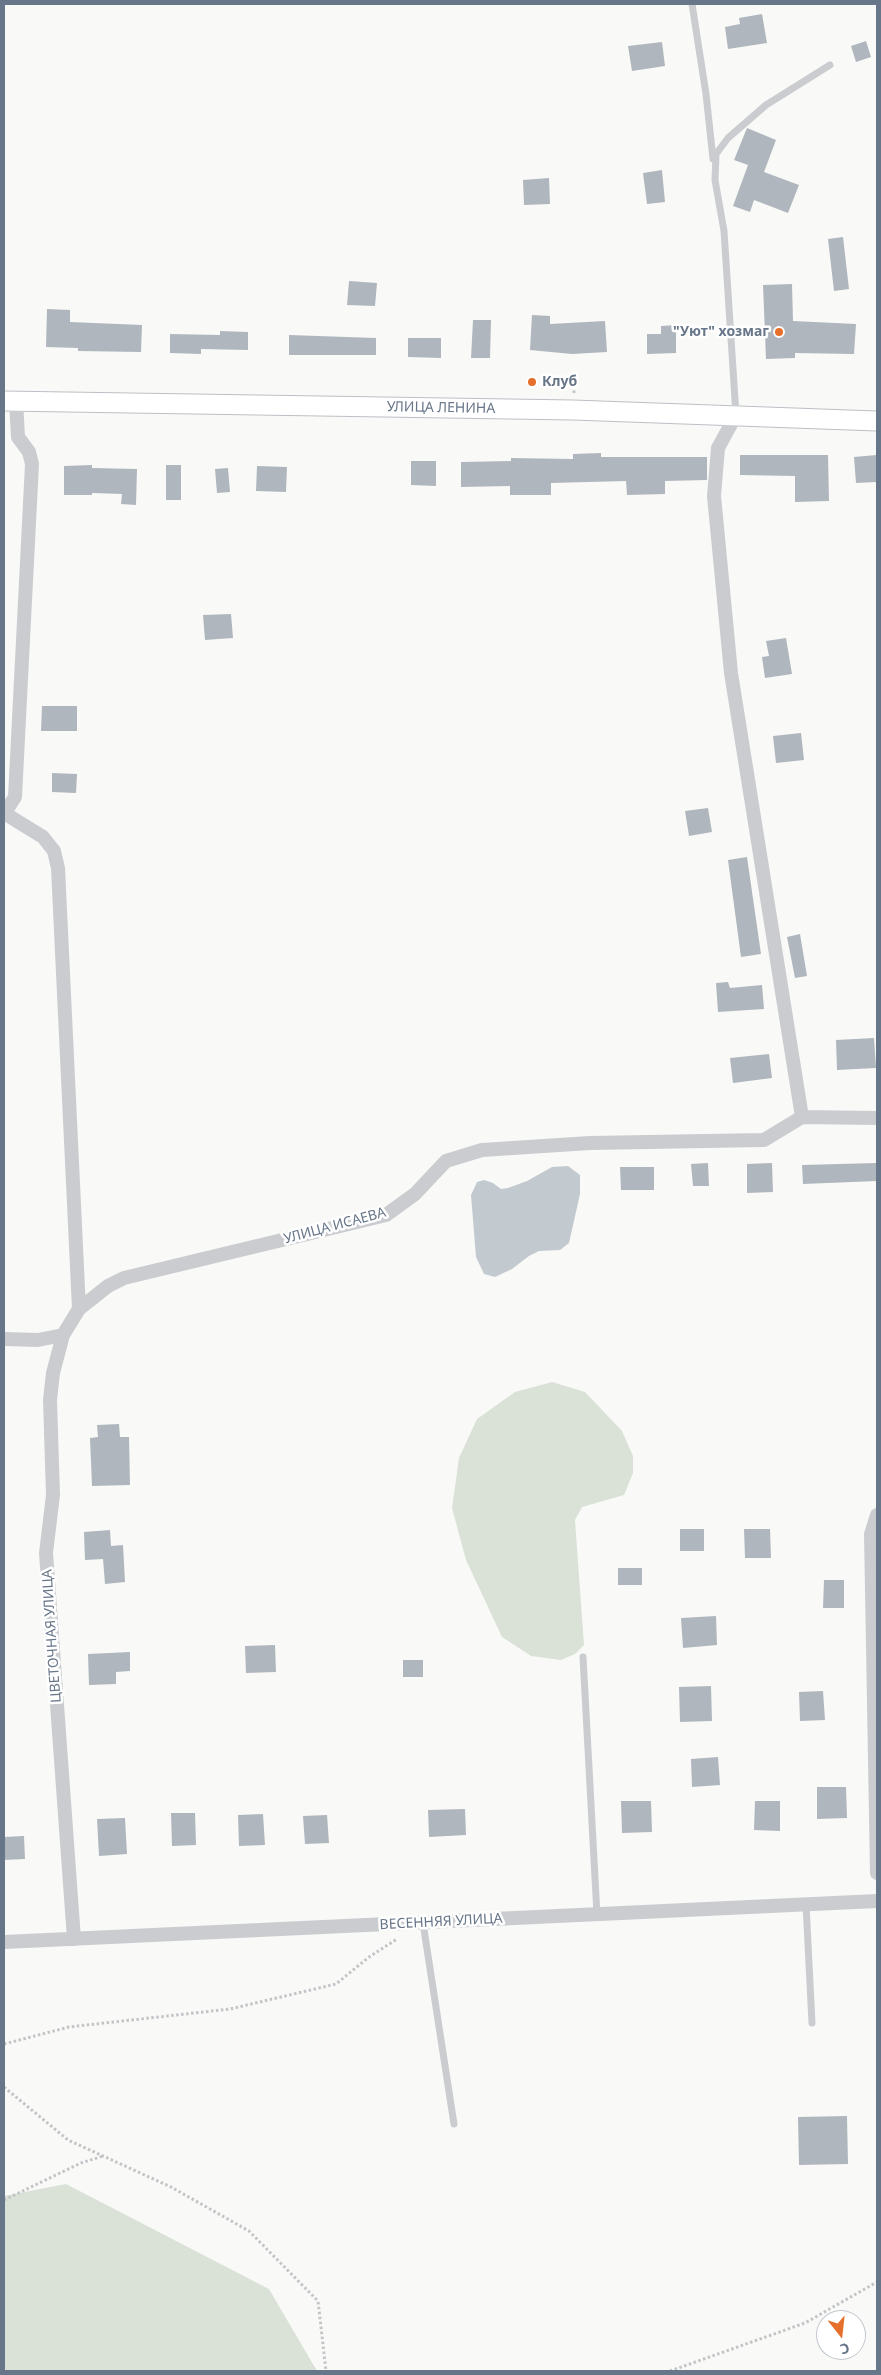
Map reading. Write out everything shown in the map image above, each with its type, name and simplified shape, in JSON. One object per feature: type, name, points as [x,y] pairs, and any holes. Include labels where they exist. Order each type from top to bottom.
[{"type":"main road","name":"УЛИЦА ЛЕНИНА","points":[[10,401],[573,410],[877,421]]},
{"type":"street","points":[[10,401],[18,437],[29,452],[32,464],[15,797],[4,814],[43,837],[54,851],[58,868],[80,1309]]},
{"type":"street","points":[[736,416],[718,448],[715,506],[731,673],[802,1117],[877,1118]]},
{"type":"street","name":"УЛИЦА ИСАЕВА","points":[[63,1335],[80,1309],[108,1286],[124,1278],[386,1215],[415,1194],[446,1161],[482,1150],[590,1143],[764,1140],[802,1117]]},
{"type":"street","points":[[4,1339],[38,1340],[63,1335]]},
{"type":"street","name":"ЦВЕТОЧНАЯ УЛИЦА","points":[[63,1335],[53,1373],[50,1400],[53,1495],[46,1553],[74,1939]]},
{"type":"street","points":[[877,1515],[872,1534],[877,1873]]},
{"type":"street","name":"ВЕСЕННЯЯ УЛИЦА","points":[[4,1942],[877,1901]]},
{"type":"lane","points":[[692,4],[706,94],[715,180],[724,231],[736,416]]},
{"type":"lane","points":[[715,180],[716,154],[728,138],[766,104],[830,65]]},
{"type":"lane","points":[[583,1657],[596,1914]]},
{"type":"lane","points":[[806,1904],[812,2023]]},
{"type":"lane","points":[[423,1923],[454,2124]]},
{"type":"path","points":[[4,2044],[69,2027],[230,2009],[336,1984],[369,1957],[400,1938]]},
{"type":"path","points":[[4,2088],[68,2140],[171,2187],[249,2231],[318,2301],[326,2371]]},
{"type":"path","points":[[4,2200],[81,2163],[103,2156]]},
{"type":"path","points":[[670,2371],[805,2324],[877,2282]]},
{"type":"shaded area","points":[[568,1166],[580,1175],[580,1194],[569,1243],[560,1250],[539,1251],[512,1269],[495,1277],[484,1274],[476,1257],[471,1195],[477,1182],[484,1180],[493,1183],[501,1189],[508,1188],[527,1181],[552,1167]]},
{"type":"shaded area","points":[[552,1382],[585,1392],[622,1431],[633,1456],[633,1473],[624,1495],[582,1507],[575,1520],[584,1645],[575,1654],[561,1660],[531,1656],[502,1637],[466,1560],[452,1508],[459,1458],[477,1419],[515,1392]]},
{"type":"shaded area","points":[[66,2184],[269,2289],[317,2371],[4,2371],[4,2196]]},
{"type":"building","points":[[762,14],[767,43],[728,49],[725,27],[740,24],[739,18]]},
{"type":"building","points":[[866,41],[871,57],[856,62],[851,46]]},
{"type":"building","points":[[662,42],[665,66],[632,71],[628,46]]},
{"type":"building","points":[[747,128],[776,140],[764,172],[799,185],[788,213],[754,200],[750,212],[733,206],[748,165],[734,160]]},
{"type":"building","points":[[662,170],[665,202],[647,204],[643,173]]},
{"type":"building","points":[[549,178],[550,204],[524,205],[523,180]]},
{"type":"building","points":[[843,237],[849,289],[834,291],[828,239]]},
{"type":"building","points":[[349,281],[377,283],[375,306],[347,305]]},
{"type":"building","points":[[792,284],[793,321],[856,324],[854,354],[795,353],[795,358],[766,359],[763,285]]},
{"type":"building","points":[[47,309],[70,310],[70,322],[142,325],[141,352],[78,351],[78,348],[46,347]]},
{"type":"building","points":[[532,315],[550,316],[550,324],[605,321],[607,352],[572,354],[530,350]]},
{"type":"building","points":[[473,320],[491,320],[490,358],[471,358]]},
{"type":"building","points":[[676,325],[676,353],[647,354],[647,334],[661,334],[661,326]]},
{"type":"building","points":[[220,331],[248,332],[248,350],[201,349],[201,354],[170,353],[170,334],[220,335]]},
{"type":"building","points":[[289,335],[376,338],[376,355],[289,355]]},
{"type":"building","points":[[408,338],[441,338],[441,358],[408,357]]},
{"type":"building","points":[[601,453],[601,457],[707,457],[707,480],[665,481],[665,494],[627,495],[626,481],[551,483],[551,495],[510,495],[510,486],[461,487],[461,462],[511,461],[511,458],[573,459],[573,454]]},
{"type":"building","points":[[740,455],[828,455],[829,501],[795,502],[795,476],[740,475]]},
{"type":"building","points":[[877,455],[877,482],[856,483],[854,457]]},
{"type":"building","points":[[411,461],[436,461],[436,486],[411,485]]},
{"type":"building","points":[[92,465],[92,468],[137,469],[136,505],[121,504],[122,494],[92,493],[92,495],[64,495],[64,466]]},
{"type":"building","points":[[166,465],[181,465],[181,500],[166,500]]},
{"type":"building","points":[[257,466],[287,467],[286,492],[256,491]]},
{"type":"building","points":[[228,468],[230,492],[217,493],[215,469]]},
{"type":"building","points":[[231,614],[233,638],[205,640],[203,615]]},
{"type":"building","points":[[786,638],[792,674],[765,678],[762,657],[769,656],[766,641]]},
{"type":"building","points":[[42,706],[77,706],[77,731],[41,731]]},
{"type":"building","points":[[801,733],[804,760],[776,763],[773,736]]},
{"type":"building","points":[[52,773],[77,774],[76,793],[52,792]]},
{"type":"building","points":[[708,808],[712,832],[689,836],[685,811]]},
{"type":"building","points":[[747,857],[761,954],[741,957],[728,860]]},
{"type":"building","points":[[800,934],[807,976],[795,978],[787,937]]},
{"type":"building","points":[[728,982],[730,988],[762,985],[764,1009],[718,1012],[716,983]]},
{"type":"building","points":[[874,1038],[876,1068],[837,1070],[836,1040]]},
{"type":"building","points":[[769,1054],[772,1078],[733,1083],[730,1058]]},
{"type":"building","points":[[708,1163],[709,1186],[693,1186],[691,1164]]},
{"type":"building","points":[[772,1163],[773,1192],[747,1193],[747,1164]]},
{"type":"building","points":[[877,1163],[877,1181],[803,1184],[802,1165]]},
{"type":"building","points":[[620,1167],[654,1167],[654,1190],[621,1190]]},
{"type":"building","points":[[119,1424],[120,1437],[129,1437],[130,1485],[92,1486],[90,1438],[98,1437],[97,1425]]},
{"type":"building","points":[[680,1529],[704,1529],[704,1551],[680,1551]]},
{"type":"building","points":[[744,1529],[770,1529],[771,1558],[745,1558]]},
{"type":"building","points":[[110,1530],[111,1546],[123,1545],[125,1582],[105,1584],[103,1559],[85,1560],[84,1532]]},
{"type":"building","points":[[618,1568],[642,1568],[642,1585],[618,1585]]},
{"type":"building","points":[[824,1580],[844,1580],[844,1608],[823,1608]]},
{"type":"building","points":[[716,1616],[717,1645],[683,1648],[681,1618]]},
{"type":"building","points":[[275,1645],[276,1672],[246,1673],[245,1646]]},
{"type":"building","points":[[130,1652],[130,1671],[116,1672],[116,1684],[89,1685],[88,1654]]},
{"type":"building","points":[[403,1660],[423,1660],[423,1677],[403,1677]]},
{"type":"building","points":[[711,1686],[712,1721],[680,1722],[679,1687]]},
{"type":"building","points":[[823,1691],[825,1720],[800,1721],[799,1692]]},
{"type":"building","points":[[718,1757],[720,1785],[692,1787],[691,1759]]},
{"type":"building","points":[[817,1787],[846,1787],[847,1818],[817,1819]]},
{"type":"building","points":[[621,1801],[651,1801],[652,1832],[622,1833]]},
{"type":"building","points":[[755,1801],[780,1801],[780,1831],[754,1830]]},
{"type":"building","points":[[465,1809],[466,1835],[429,1837],[428,1810]]},
{"type":"building","points":[[171,1813],[195,1813],[196,1845],[172,1846]]},
{"type":"building","points":[[263,1814],[265,1845],[239,1846],[238,1815]]},
{"type":"building","points":[[327,1815],[329,1843],[305,1844],[303,1816]]},
{"type":"building","points":[[125,1818],[127,1854],[99,1856],[97,1819]]},
{"type":"building","points":[[24,1836],[25,1859],[4,1860],[4,1837]]},
{"type":"building","points":[[847,2116],[848,2164],[799,2165],[798,2117]]},
{"type":"place","name":"\"Уют\" хозмаг","points":[[779,332]]},
{"type":"place","name":"Клуб","points":[[532,382]]}]
